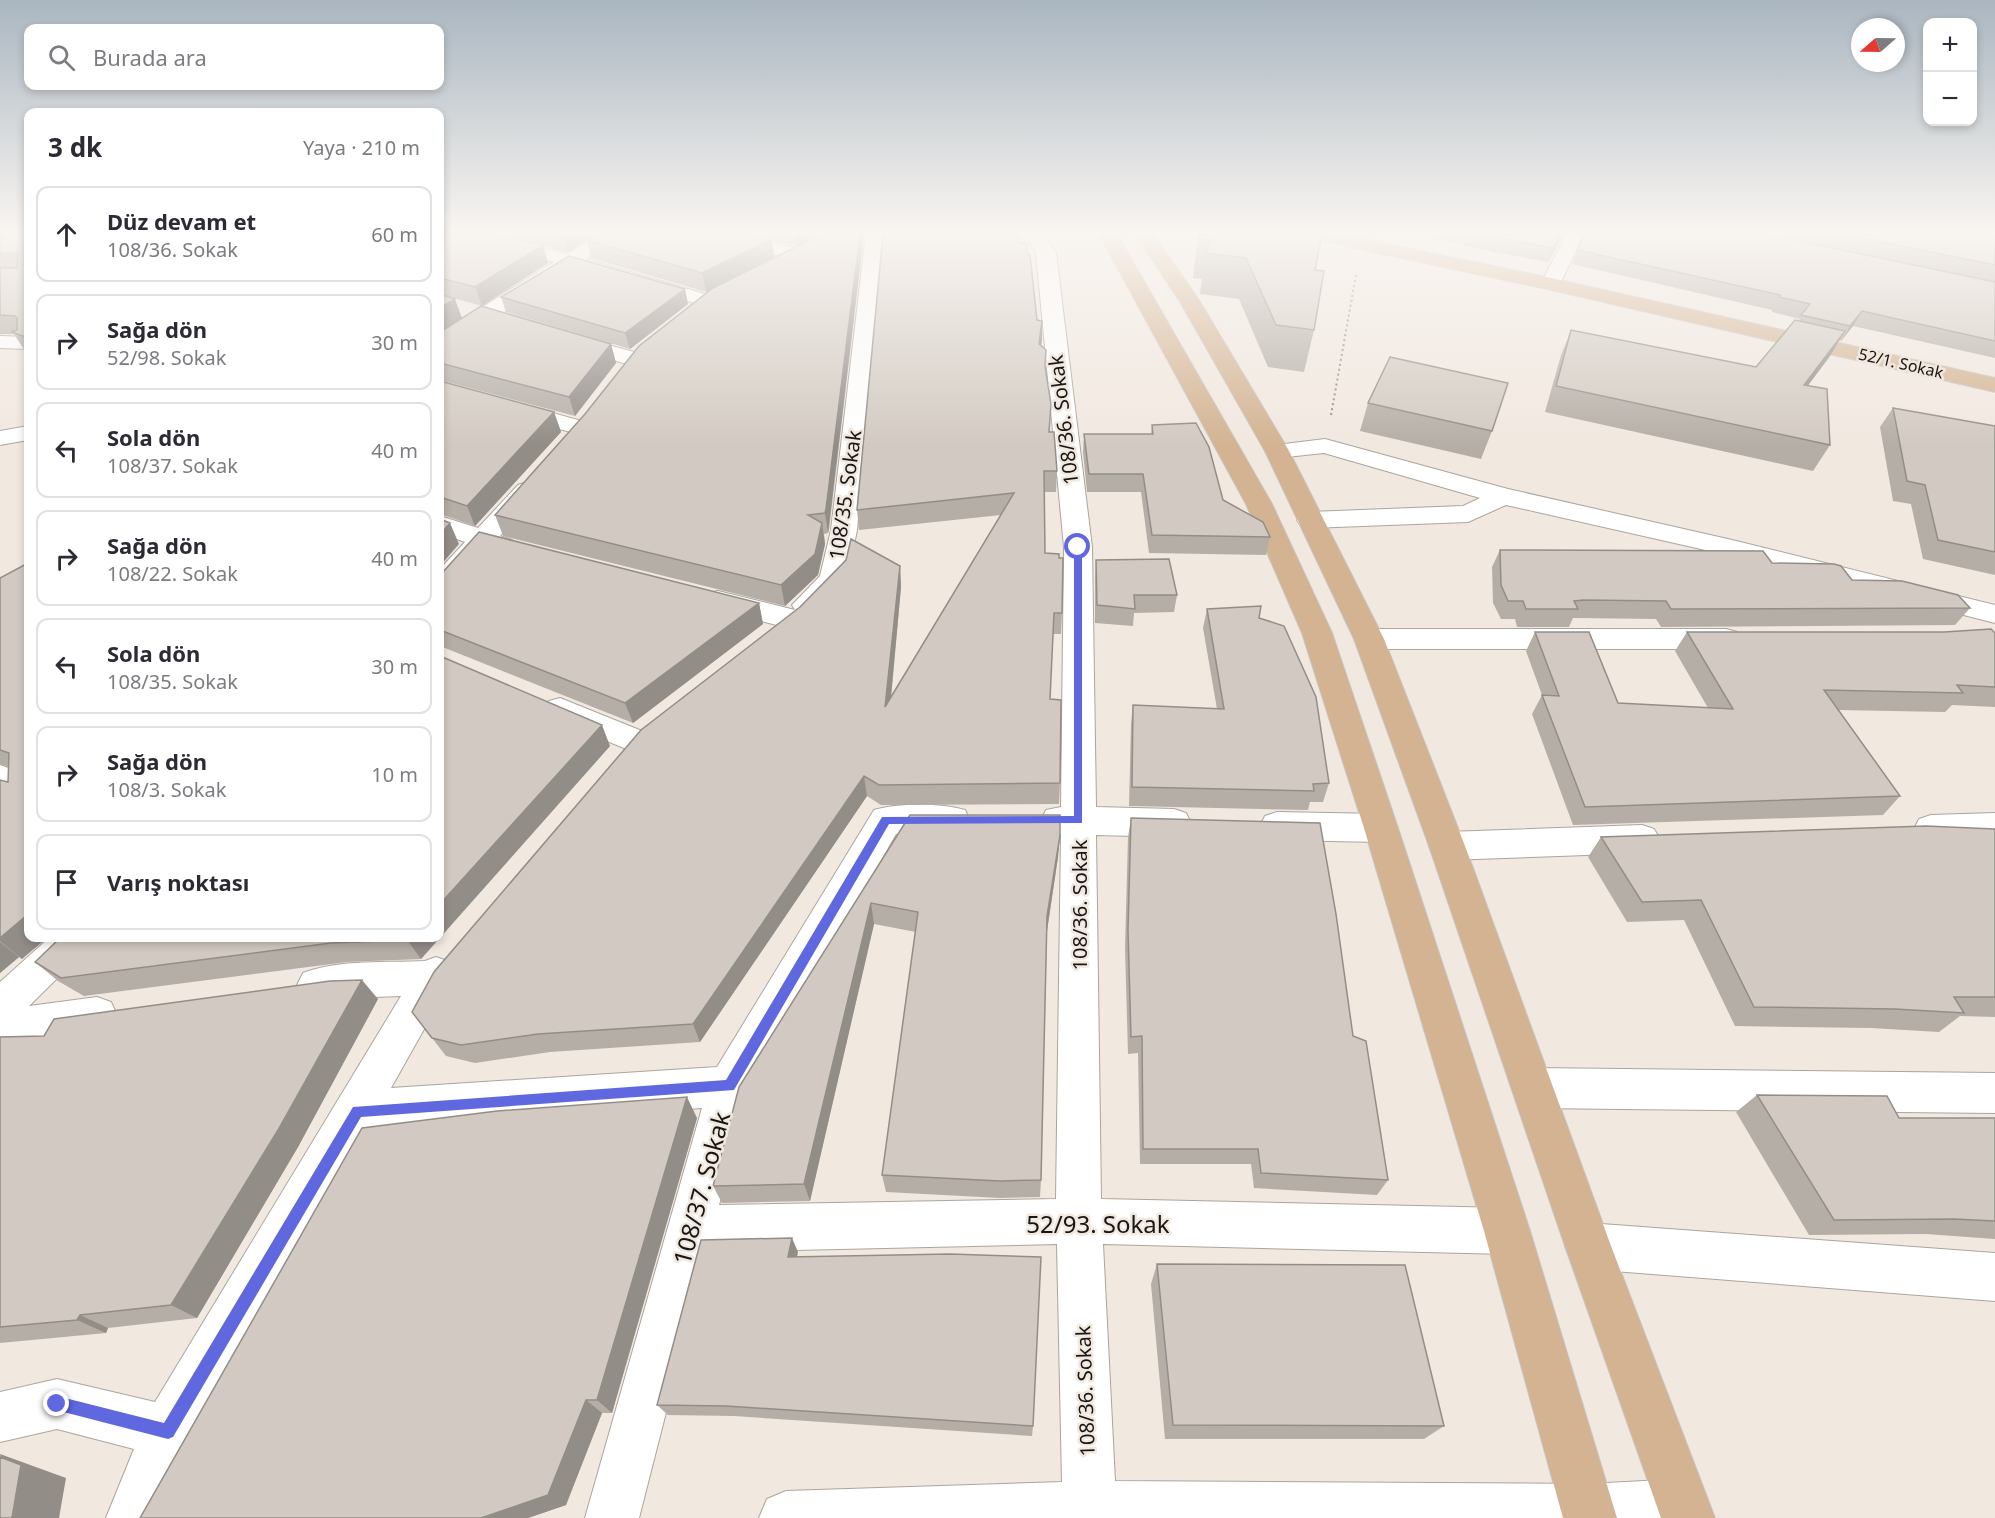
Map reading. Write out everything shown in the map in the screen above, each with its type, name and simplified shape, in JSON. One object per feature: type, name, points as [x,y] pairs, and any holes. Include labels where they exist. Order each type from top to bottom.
[{"type":"main road","points":[[1148,305],[1259,504],[1317,633],[1381,828],[1507,1231],[1589,1515]]},
{"type":"main road","points":[[1192,305],[1277,451],[1369,639],[1447,846],[1588,1246],[1685,1512]]},
{"type":"main road","name":"52/1. Sokak","points":[[1643,305],[1995,385]]},
{"type":"street","points":[[444,340],[501,305]]},
{"type":"street","points":[[690,315],[705,305]]},
{"type":"street","name":"108/35. Sokak","points":[[755,647],[792,618],[833,579],[844,530],[868,305]]},
{"type":"street","name":"108/36. Sokak","points":[[1052,305],[1078,547],[1079,1221],[1089,1513]]},
{"type":"street","points":[[461,309],[505,322]]},
{"type":"street","points":[[548,335],[628,368],[653,345]]},
{"type":"street","points":[[0,342],[24,343]]},
{"type":"street","points":[[444,390],[581,428]]},
{"type":"street","points":[[13,436],[24,423]]},
{"type":"street","points":[[1277,451],[1325,446],[1503,496],[1732,548],[1995,614]]},
{"type":"street","points":[[444,582],[543,471]]},
{"type":"street","points":[[1310,520],[1468,514],[1503,496]]},
{"type":"street","points":[[444,526],[482,541],[528,552]]},
{"type":"street","points":[[689,593],[792,618]]},
{"type":"street","points":[[1369,639],[1749,639]]},
{"type":"street","points":[[538,699],[625,754],[663,719]]},
{"type":"street","points":[[0,777],[24,786]]},
{"type":"street","name":"108/37. Sokak","points":[[612,1518],[729,1086],[886,820],[988,820]]},
{"type":"street","points":[[1022,820],[1207,824]]},
{"type":"street","points":[[1241,825],[1381,828]]},
{"type":"street","points":[[1900,830],[1995,827]]},
{"type":"street","points":[[1447,846],[1673,838]]},
{"type":"street","points":[[0,1008],[70,942]]},
{"type":"street","points":[[133,1518],[168,1431],[443,965],[278,991]]},
{"type":"street","points":[[0,1028],[127,1011]]},
{"type":"street","points":[[357,1112],[729,1086]]},
{"type":"street","points":[[1533,1088],[1995,1093]]},
{"type":"street","name":"52/93. Sokak","points":[[690,1229],[1079,1221],[1507,1231]]},
{"type":"street","points":[[1588,1246],[1995,1277]]},
{"type":"street","points":[[0,1416],[57,1404],[168,1431]]},
{"type":"street","points":[[786,1518],[1089,1513],[1589,1515],[1685,1512]]},
{"type":"path","points":[[1325,446],[1351,305]]},
{"type":"building","points":[[0,305],[24,305],[24,336],[12,332],[17,330],[15,316],[0,315]]},
{"type":"building","points":[[528,305],[663,305],[625,333]]},
{"type":"building","points":[[692,305],[851,305],[826,509],[825,513],[808,515],[822,523],[815,554],[781,585],[495,515],[585,414],[639,346]]},
{"type":"building","points":[[876,305],[1035,305],[1037,320],[1042,321],[1039,344],[1046,350],[1045,366],[1051,404],[1049,432],[1054,432],[1057,471],[1044,471],[1045,553],[1059,554],[1059,558],[1063,558],[1062,613],[1054,613],[1050,699],[1061,700],[1060,783],[879,785],[864,776],[693,1024],[538,1034],[461,1045],[432,1038],[412,1012],[434,972],[641,730],[800,607],[846,560],[851,539],[900,566],[885,707],[1014,493],[857,510]]},
{"type":"building","points":[[1267,305],[1318,305],[1314,330],[1276,325]]},
{"type":"building","points":[[1809,305],[1995,305],[1995,341],[1862,311],[1850,326],[1801,315]]},
{"type":"building","points":[[481,306],[611,344],[569,397],[444,364],[444,330]]},
{"type":"building","points":[[1795,320],[1845,331],[1804,385],[1827,389],[1830,445],[1556,386],[1571,330],[1756,367]]},
{"type":"building","points":[[1390,357],[1508,383],[1492,431],[1368,403]]},
{"type":"building","points":[[444,382],[554,412],[467,506],[444,498]]},
{"type":"building","points":[[1893,408],[1995,426],[1995,552],[1938,540],[1925,485],[1907,481]]},
{"type":"building","points":[[1196,423],[1209,447],[1223,500],[1263,522],[1270,537],[1152,535],[1143,474],[1089,474],[1084,434],[1153,434],[1152,425]]},
{"type":"building","points":[[444,521],[450,523],[444,530]]},
{"type":"building","points":[[479,532],[759,603],[625,703],[444,632],[444,571]]},
{"type":"building","points":[[1500,550],[1763,551],[1772,563],[1834,564],[1841,566],[1852,580],[1902,581],[1958,595],[1970,608],[1671,609],[1666,601],[1584,600],[1574,601],[1578,609],[1526,609],[1523,601],[1508,601],[1501,585]]},
{"type":"building","points":[[1169,559],[1177,595],[1134,595],[1135,609],[1097,605],[1096,560]]},
{"type":"building","points":[[24,565],[24,918],[0,938],[0,780],[8,782],[9,753],[0,750],[0,578]]},
{"type":"building","points":[[1261,606],[1259,618],[1284,626],[1316,697],[1329,783],[1313,784],[1314,791],[1132,787],[1133,705],[1224,709],[1207,609]]},
{"type":"building","points":[[1991,629],[1995,633],[1995,687],[1957,685],[1963,693],[1824,690],[1900,796],[1585,807],[1542,695],[1559,696],[1535,632],[1589,632],[1618,703],[1733,709],[1687,632],[1944,632]]},
{"type":"building","points":[[444,658],[602,725],[444,900]]},
{"type":"building","points":[[910,815],[1060,815],[1060,835],[1047,916],[1041,1180],[1000,1181],[882,1175],[918,912],[871,903],[804,1184],[713,1186],[739,1087]]},
{"type":"building","points":[[1131,818],[1320,823],[1336,914],[1353,1036],[1366,1041],[1388,1180],[1261,1173],[1258,1149],[1143,1149],[1142,1036],[1131,1037],[1128,930]]},
{"type":"building","points":[[1926,826],[1995,829],[1995,997],[1954,997],[1964,1013],[1895,1009],[1754,1007],[1701,900],[1642,902],[1601,837]]},
{"type":"building","points":[[56,942],[356,942],[331,943],[61,978],[35,962]]},
{"type":"building","points":[[362,980],[278,1130],[171,1305],[80,1315],[77,1320],[0,1327],[0,1037],[44,1036],[54,1019],[330,981]]},
{"type":"building","points":[[1757,1095],[1887,1096],[1899,1118],[1995,1118],[1995,1221],[1834,1220]]},
{"type":"building","points":[[687,1097],[597,1400],[586,1400],[548,1495],[481,1518],[140,1518],[362,1128],[497,1111]]},
{"type":"building","points":[[792,1238],[788,1257],[950,1254],[1041,1257],[1033,1426],[726,1406],[657,1405],[701,1240]]},
{"type":"building","points":[[1157,1264],[1405,1265],[1444,1426],[1173,1425]]},
{"type":"building","points":[[0,1457],[21,1465],[12,1518],[0,1518]]},
{"type":"route","points":[[57,1404],[168,1431],[357,1112],[729,1086],[886,820],[1079,820],[1078,547]]}]
